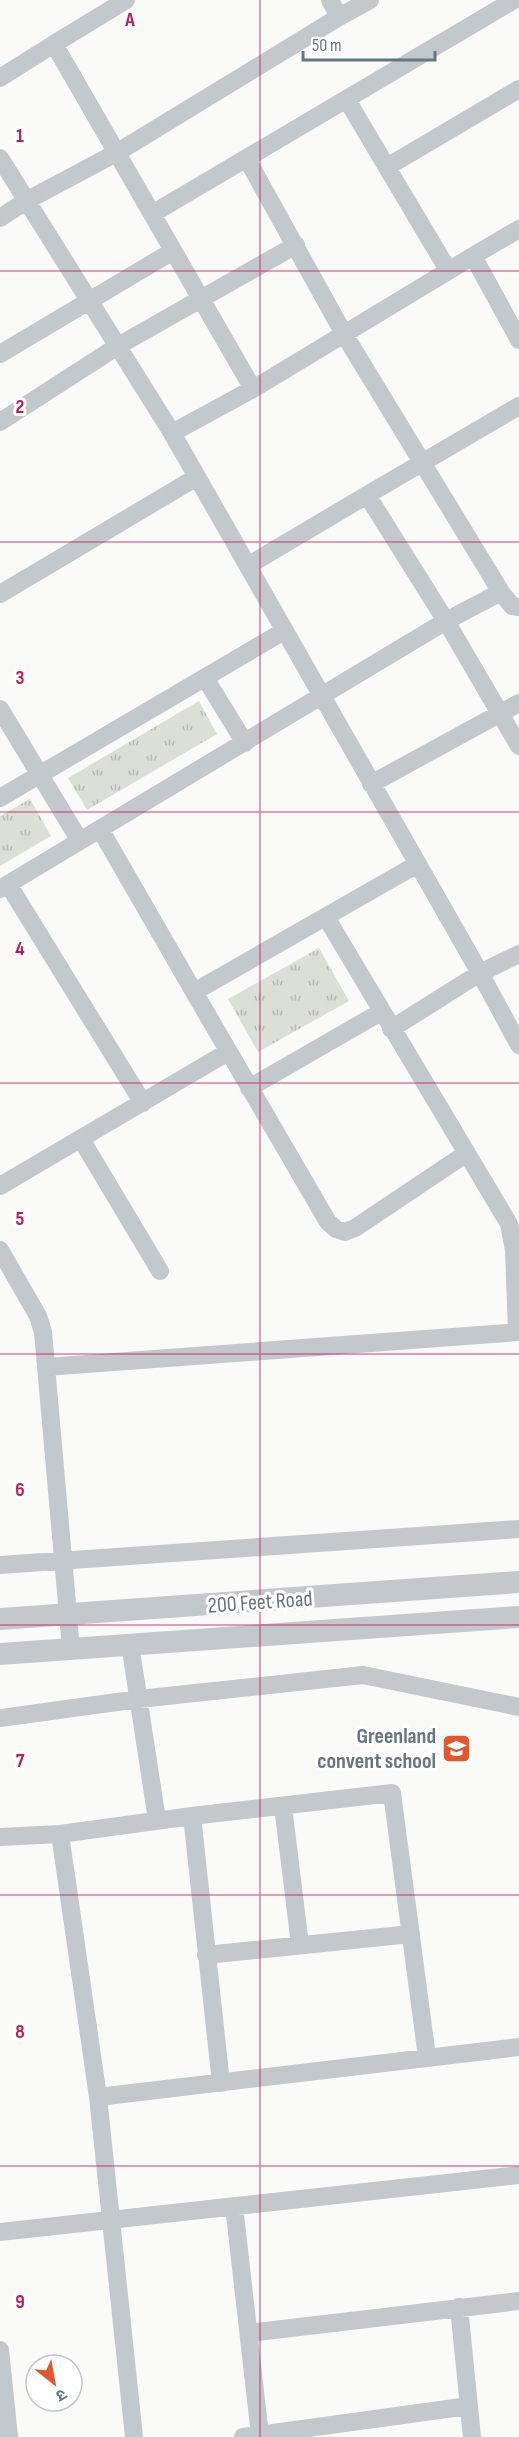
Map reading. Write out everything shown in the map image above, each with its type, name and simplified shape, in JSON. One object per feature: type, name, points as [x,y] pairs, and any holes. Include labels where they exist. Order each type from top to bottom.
[{"type":"street","points":[[0,78],[126,0]]},
{"type":"street","points":[[330,0],[339,17]]},
{"type":"street","points":[[0,218],[26,201],[118,152],[370,0]]},
{"type":"street","points":[[152,214],[514,0]]},
{"type":"street","points":[[54,44],[253,389]]},
{"type":"street","points":[[387,167],[519,89]]},
{"type":"street","points":[[347,100],[448,270]]},
{"type":"street","points":[[0,158],[172,434],[249,565],[284,631],[519,1045]]},
{"type":"street","points":[[247,159],[344,334],[422,463],[501,592],[512,606],[519,607]]},
{"type":"street","points":[[172,434],[253,389],[519,229]]},
{"type":"street","points":[[0,422],[118,346],[296,245]]},
{"type":"street","points":[[0,354],[173,251]]},
{"type":"street","points":[[473,256],[519,340]]},
{"type":"street","points":[[249,565],[519,406]]},
{"type":"street","points":[[0,594],[197,477]]},
{"type":"street","points":[[368,495],[446,621],[519,746]]},
{"type":"street","points":[[142,1103],[4,887],[446,621],[501,592]]},
{"type":"street","points":[[0,798],[284,631]]},
{"type":"street","points":[[205,678],[245,742]]},
{"type":"street","points":[[371,784],[519,703]]},
{"type":"street","points":[[0,709],[80,841]]},
{"type":"street","points":[[100,829],[328,1222],[336,1229],[345,1232],[355,1228],[466,1153]]},
{"type":"street","points":[[194,992],[416,865]]},
{"type":"street","points":[[46,1367],[518,1332],[512,1237],[508,1224],[326,917]]},
{"type":"street","points":[[392,1029],[480,973],[519,954]]},
{"type":"street","points":[[249,1088],[381,1011]]},
{"type":"street","points":[[0,1186],[228,1053]]},
{"type":"street","points":[[81,1139],[160,1271]]},
{"type":"street","points":[[0,1250],[38,1316],[43,1332],[71,1649]]},
{"type":"street","points":[[0,1565],[519,1529]]},
{"type":"street","name":"200 Feet Road","points":[[0,1619],[519,1582]]},
{"type":"street","points":[[0,1654],[519,1617]]},
{"type":"street","points":[[130,1644],[157,1820]]},
{"type":"street","points":[[0,1718],[139,1699],[363,1675],[519,1707]]},
{"type":"street","points":[[0,1837],[60,1834],[157,1820],[392,1793],[428,2057]]},
{"type":"street","points":[[283,1806],[300,1945]]},
{"type":"street","points":[[192,1816],[221,2083]]},
{"type":"street","points":[[60,1834],[98,2097],[134,2437]]},
{"type":"street","points":[[206,1955],[411,1934]]},
{"type":"street","points":[[98,2097],[519,2046]]},
{"type":"street","points":[[0,2232],[519,2175]]},
{"type":"street","points":[[234,2206],[249,2333],[251,2436],[469,2406]]},
{"type":"street","points":[[249,2333],[519,2301]]},
{"type":"street","points":[[459,2307],[472,2437]]},
{"type":"street","points":[[0,2350],[9,2437]]},
{"type":"green space","points":[[199,701],[217,734],[87,810],[68,778]]},
{"type":"green space","points":[[30,799],[51,836],[0,866],[0,816]]},
{"type":"green space","points":[[319,948],[349,1001],[258,1052],[228,999]]},
{"type":"place","name":"Greenland convent school","points":[[457,1748]]}]
